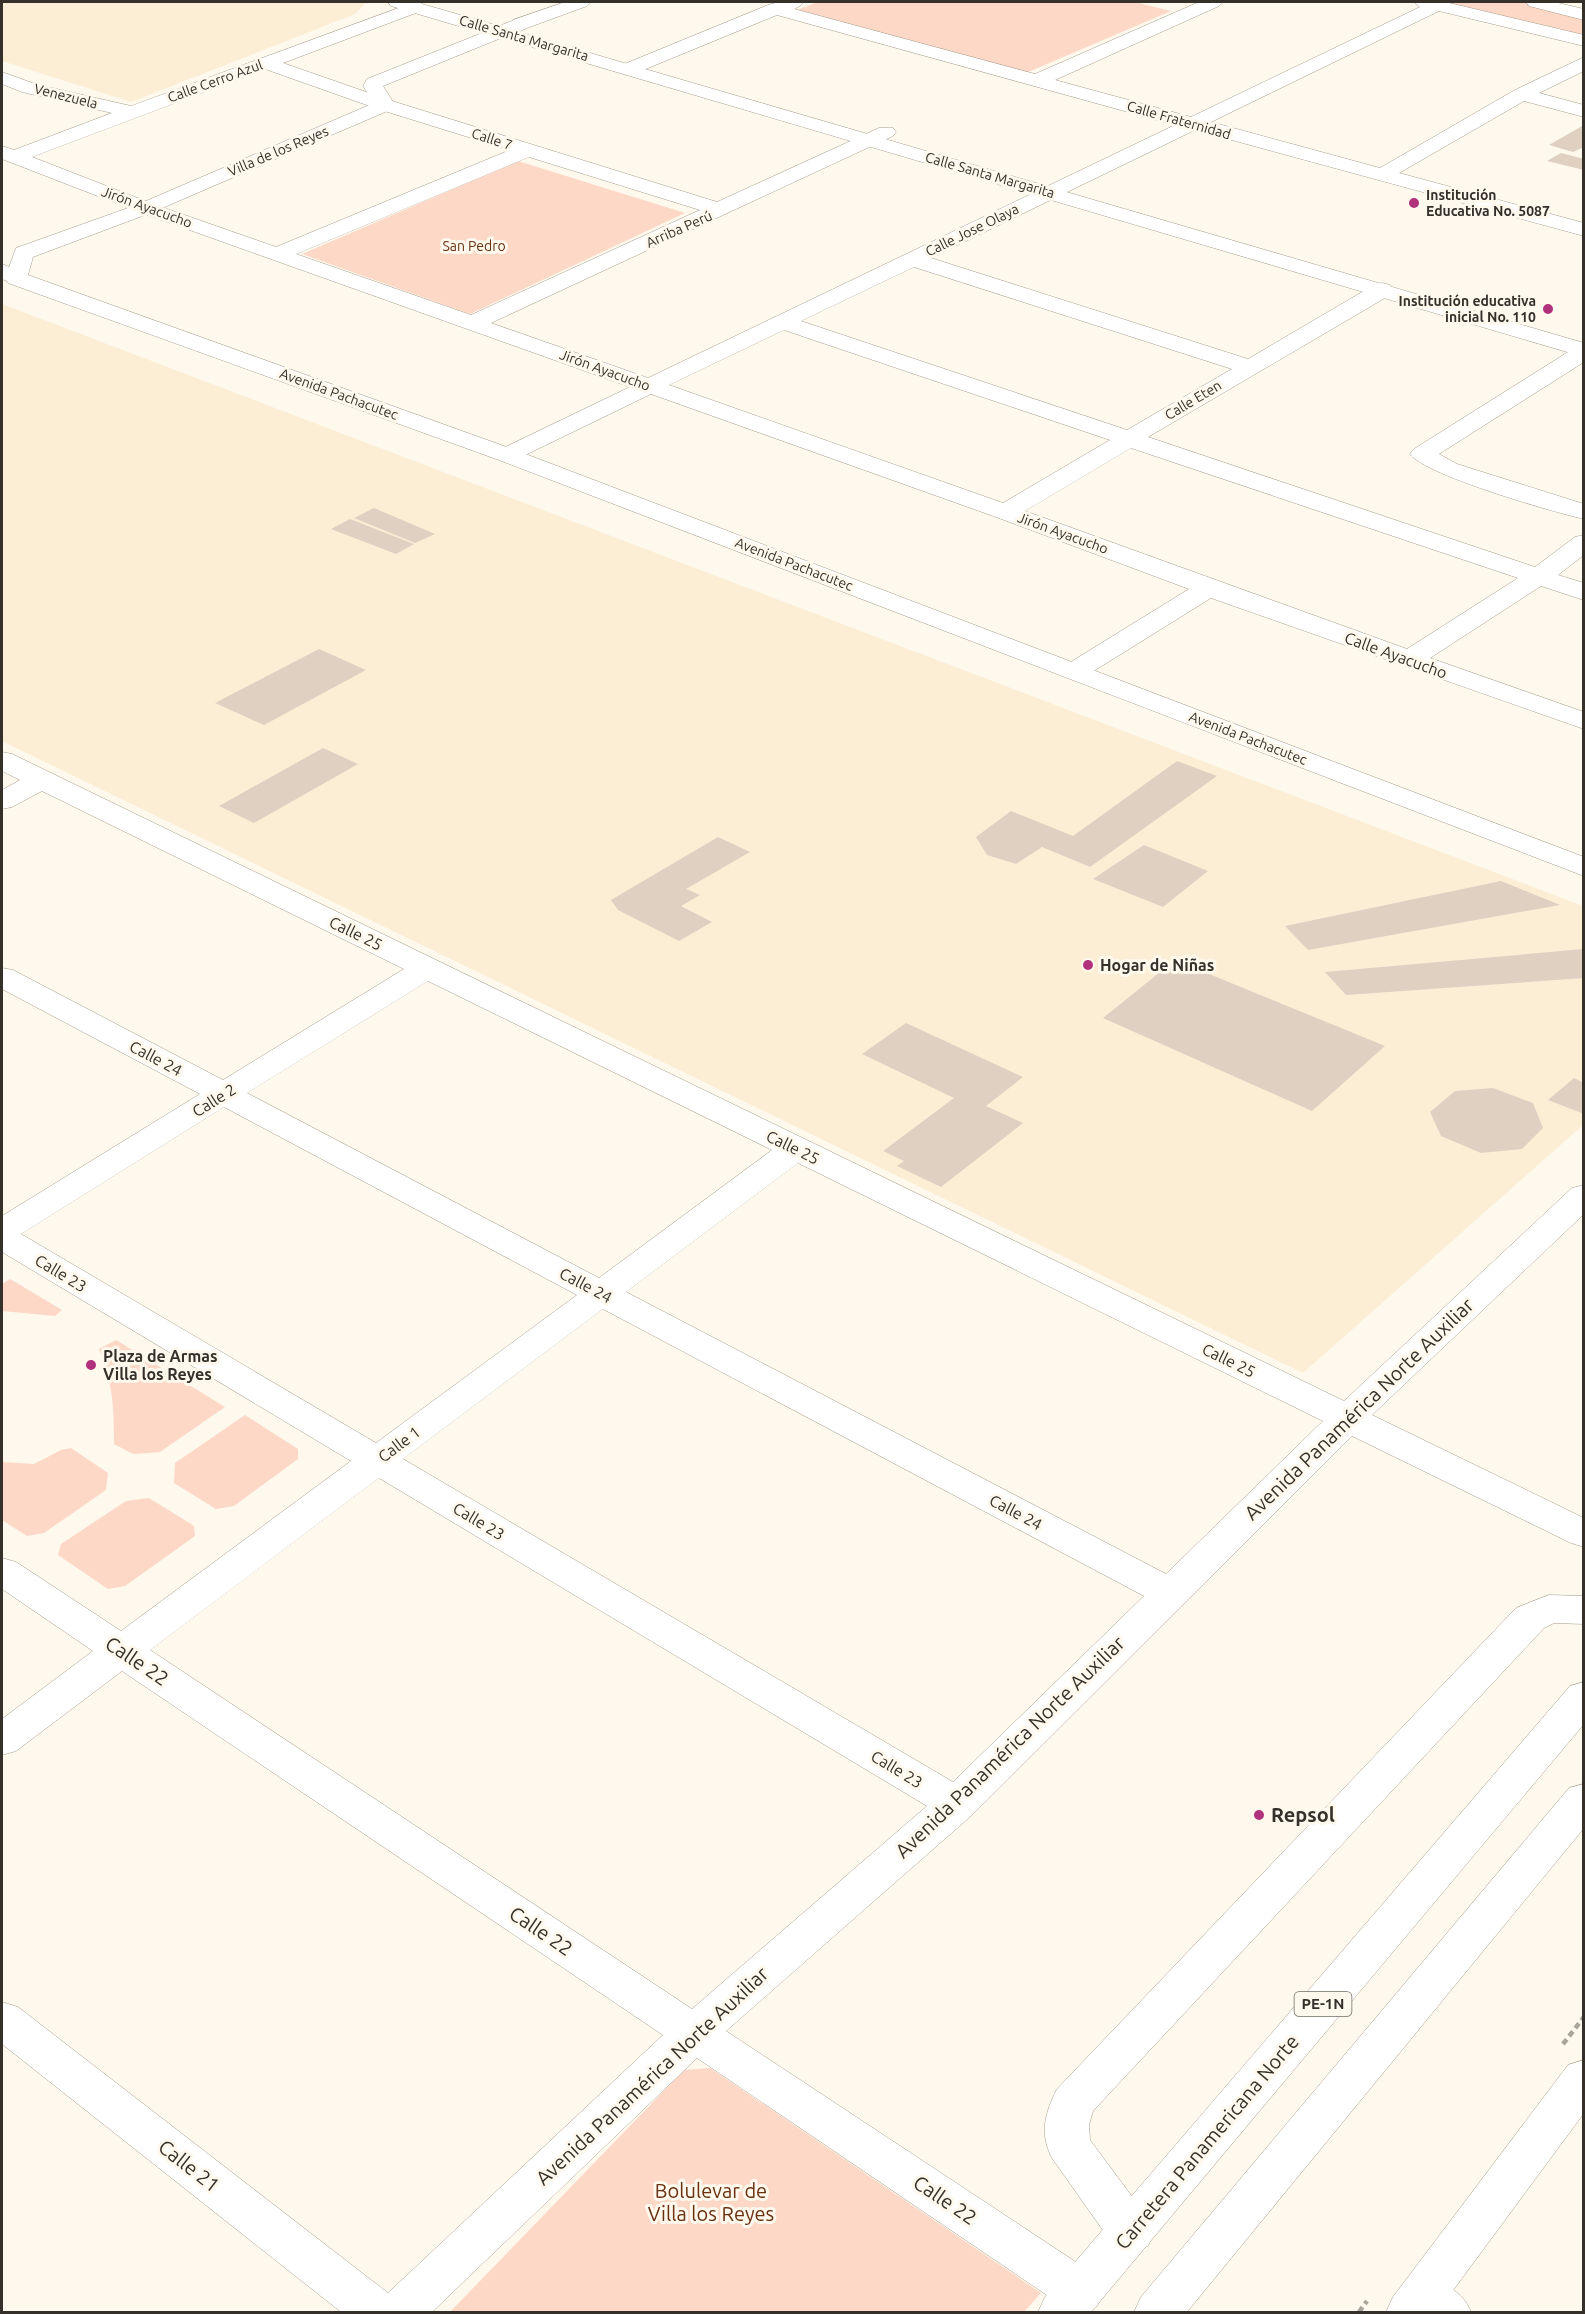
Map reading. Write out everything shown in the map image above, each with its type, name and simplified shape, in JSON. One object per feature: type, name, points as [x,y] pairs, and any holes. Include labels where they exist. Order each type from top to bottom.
[{"type":"main road","name":"Calle Santa Margarita","points":[[442,2],[520,24],[637,66]]},
{"type":"main road","points":[[386,105],[373,86],[374,82],[500,31],[581,2]]},
{"type":"main road","points":[[637,66],[794,2]]},
{"type":"main road","points":[[1166,2],[1205,5]]},
{"type":"main road","points":[[1535,2],[1584,15]]},
{"type":"main road","points":[[1430,3],[1584,41]]},
{"type":"main road","name":"Calle Jose Olaya","points":[[507,455],[1191,124],[1430,3]]},
{"type":"main road","name":"Calle Santa Margarita","points":[[406,4],[637,66],[1058,189],[1584,336]]},
{"type":"main road","name":"Calle Cerro Azul","points":[[8,154],[265,63],[406,4]]},
{"type":"main road","points":[[1038,80],[1205,5]]},
{"type":"main road","name":"Calle Fraternidad","points":[[774,9],[1584,230]]},
{"type":"main road","name":"Calle 7","points":[[265,63],[386,105],[721,210]]},
{"type":"main road","points":[[1382,175],[1522,94],[1584,63]]},
{"type":"main road","name":"Venezuela","points":[[2,78],[29,88],[131,112]]},
{"type":"main road","points":[[2,97],[29,88]]},
{"type":"main road","points":[[1522,94],[1584,111]]},
{"type":"main road","name":"Villa de los Reyes","points":[[6,277],[24,253],[146,208],[386,105]]},
{"type":"main road","name":"Arriba Perú","points":[[472,323],[877,136]]},
{"type":"main road","points":[[278,254],[528,150]]},
{"type":"main road","name":"Jirón Ayacucho","points":[[8,154],[146,208],[1005,512],[1209,588]]},
{"type":"main road","name":"Calle Santa Margarita","points":[[1058,189],[1584,351]]},
{"type":"main road","points":[[912,259],[1250,367]]},
{"type":"main road","name":"Avenida Pachacutec","points":[[6,277],[507,455],[1584,867]]},
{"type":"main road","name":"Calle Eten","points":[[1005,512],[1382,290]]},
{"type":"main road","points":[[782,322],[1130,437],[1584,592]]},
{"type":"main road","points":[[1584,351],[1422,454],[1448,469],[1584,512]]},
{"type":"main road","points":[[1410,659],[1538,576],[1584,542]]},
{"type":"main road","points":[[1075,671],[1209,588]]},
{"type":"main road","name":"Calle Ayacucho","points":[[1209,588],[1584,721]]},
{"type":"main road","name":"Calle 25","points":[[2,760],[1584,1533]]},
{"type":"main road","points":[[2,801],[41,780]]},
{"type":"main road","name":"Calle 2","points":[[2,1231],[427,968]]},
{"type":"main road","name":"Calle 24","points":[[2,977],[1170,1593]]},
{"type":"main road","name":"Calle 1","points":[[2,1740],[796,1148]]},
{"type":"main road","name":"Avenida Panamérica Norte Auxiliar","points":[[400,2313],[694,2033],[957,1804],[1348,1418],[1584,1195]]},
{"type":"main road","name":"Calle 23","points":[[2,1238],[957,1804]]},
{"type":"main road","name":"Calle 22","points":[[2,1571],[694,2033],[1071,2302]]},
{"type":"main road","points":[[1131,2232],[1068,2145],[1066,2125],[1073,2102],[1530,1618],[1549,1609],[1584,1610]]},
{"type":"main road","name":"Carretera Panamericana Norte","points":[[1071,2302],[1584,1696]]},
{"type":"main road","points":[[1158,2313],[1584,1799]]},
{"type":"main road","name":"Calle 21","points":[[2,2020],[376,2313]]},
{"type":"main road","points":[[1426,2307],[1584,2078]]},
{"type":"shaded area","points":[[2,2],[366,2],[355,14],[131,102],[2,61]]},
{"type":"shaded area","points":[[2,304],[1583,906],[1583,1125],[1303,1373],[2,741]]},
{"type":"green space","points":[[818,2],[1135,2],[1171,11],[1026,73],[797,10]]},
{"type":"green space","points":[[1430,2],[1524,2],[1583,19],[1583,38]]},
{"type":"green space","name":"San Pedro","points":[[518,161],[685,213],[470,314],[302,254]]},
{"type":"green space","points":[[10,1279],[62,1310],[55,1316],[2,1311],[2,1284]]},
{"type":"green space","points":[[116,1340],[225,1407],[160,1452],[133,1454],[114,1444],[112,1396],[99,1349]]},
{"type":"green space","points":[[245,1415],[298,1449],[298,1459],[234,1506],[216,1509],[174,1483],[175,1463]]},
{"type":"green space","points":[[71,1448],[108,1473],[106,1490],[44,1533],[27,1536],[2,1520],[2,1462],[34,1464],[61,1450]]},
{"type":"green space","points":[[149,1498],[194,1526],[195,1536],[125,1586],[108,1589],[58,1555],[61,1544],[126,1501]]},
{"type":"green space","name":"Bolulevar de Villa los Reyes","points":[[710,2068],[1041,2293],[1024,2312],[450,2312],[684,2070]]},
{"type":"building","points":[[1584,125],[1584,147],[1573,152],[1549,145]]},
{"type":"building","points":[[1561,153],[1584,159],[1584,170],[1547,161]]},
{"type":"building","points":[[374,508],[435,534],[415,543],[354,518]]},
{"type":"building","points":[[350,519],[414,544],[396,554],[331,529]]},
{"type":"building","points":[[319,649],[366,670],[264,725],[215,703]]},
{"type":"building","points":[[323,748],[358,764],[254,823],[219,806]]},
{"type":"building","points":[[1177,761],[1217,776],[1090,867],[1042,847],[1016,864],[987,855],[976,837],[1011,811],[1073,836]]},
{"type":"building","points":[[718,837],[750,852],[686,889],[700,895],[681,906],[712,922],[679,941],[618,910],[611,900]]},
{"type":"building","points":[[1144,845],[1208,871],[1163,907],[1093,879]]},
{"type":"building","points":[[1501,881],[1560,905],[1308,950],[1285,926]]},
{"type":"building","points":[[1584,949],[1584,978],[1346,995],[1325,972]]},
{"type":"building","points":[[1175,960],[1385,1046],[1312,1111],[1103,1018]]},
{"type":"building","points":[[906,1023],[1023,1077],[986,1106],[1023,1123],[941,1187],[897,1166],[904,1161],[883,1151],[954,1098],[862,1054]]},
{"type":"building","points":[[1574,1078],[1584,1083],[1584,1114],[1548,1100]]},
{"type":"building","points":[[1493,1088],[1533,1103],[1543,1128],[1522,1149],[1481,1153],[1441,1136],[1430,1112],[1455,1091]]},
{"type":"place","name":"Institución Educativa No. 5087","points":[[1414,203]]},
{"type":"place","name":"Institución educativa inicial No. 110","points":[[1548,309]]},
{"type":"place","name":"Hogar de Niñas","points":[[1088,965]]},
{"type":"place","name":"Plaza de Armas Villa los Reyes","points":[[91,1365]]},
{"type":"place","name":"Repsol","points":[[1259,1815]]}]
